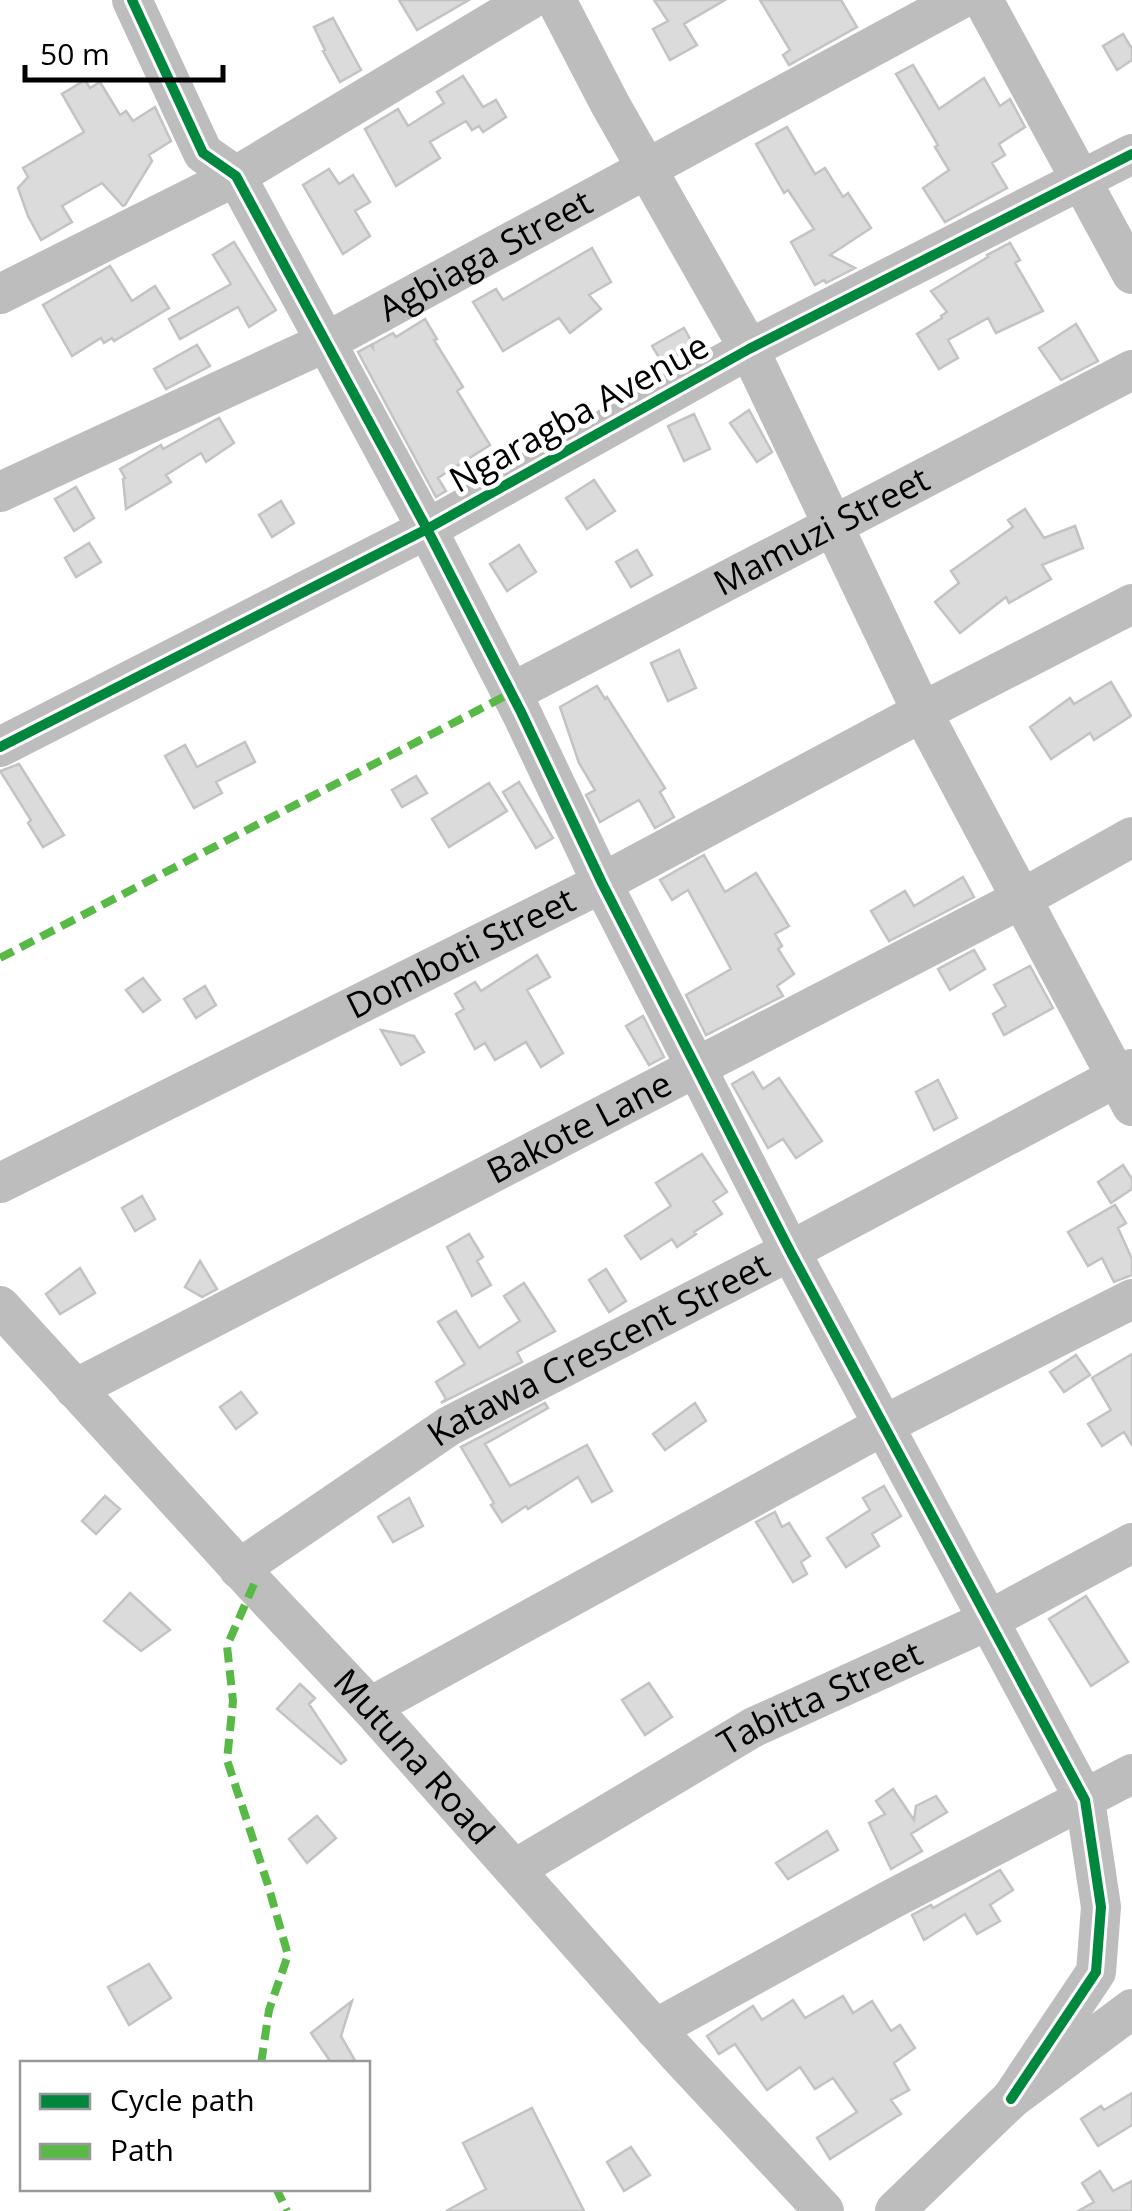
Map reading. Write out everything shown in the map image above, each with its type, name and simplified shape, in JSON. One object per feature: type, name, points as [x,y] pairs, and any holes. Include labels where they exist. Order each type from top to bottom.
[{"type":"street","points":[[132,0],[203,153],[236,176],[427,529],[695,1068],[1085,1800],[1101,1907],[1096,1972],[1011,2098]]},
{"type":"street","points":[[0,294],[236,176],[529,0]]},
{"type":"street","points":[[556,0],[610,104],[749,349],[922,712],[1127,1084]]},
{"type":"street","name":"Agbiaga Street","points":[[0,492],[326,342],[959,0]]},
{"type":"street","points":[[982,0],[1132,274]]},
{"type":"street","name":"Ngaragba Avenue","points":[[0,747],[427,529],[749,349],[1132,154]]},
{"type":"street","name":"Mamuzi Street","points":[[511,694],[1132,370]]},
{"type":"street","name":"Domboti Street","points":[[0,1183],[602,883],[1132,604]]},
{"type":"street","name":"Bakote Lane","points":[[76,1389],[1022,899],[1132,837]]},
{"type":"street","name":"Katawa Crescent Street","points":[[239,1569],[449,1426],[1127,1084]]},
{"type":"street","points":[[370,1706],[884,1426],[1132,1299]]},
{"type":"street","name":"Mutuna Road","points":[[0,1306],[239,1569],[370,1706],[655,2029],[824,2211]]},
{"type":"street","name":"Tabitta Street","points":[[515,1869],[754,1727],[989,1620],[1132,1542]]},
{"type":"street","points":[[655,2029],[1132,1774]]},
{"type":"street","points":[[895,2211],[1011,2098],[1132,2009]]},
{"type":"building","points":[[399,0],[469,0],[417,30]]},
{"type":"building","points":[[654,0],[725,0],[684,24],[697,45],[670,60],[653,29],[668,21]]},
{"type":"building","points":[[760,0],[841,0],[857,27],[789,65],[783,55],[790,50]]},
{"type":"building","points":[[333,18],[361,70],[340,82],[314,27]]},
{"type":"building","points":[[1123,34],[1132,49],[1132,60],[1117,70],[1103,46]]},
{"type":"building","points":[[913,65],[939,109],[984,78],[1000,106],[1010,99],[1025,127],[999,144],[1005,155],[992,163],[1007,188],[945,222],[923,188],[949,170],[896,74]]},
{"type":"building","points":[[463,76],[483,107],[496,100],[506,117],[483,132],[479,126],[472,130],[466,121],[430,142],[440,158],[396,186],[365,129],[398,109],[408,126],[444,103],[437,92]]},
{"type":"building","points":[[85,80],[90,88],[100,82],[120,115],[126,111],[133,121],[155,107],[171,141],[149,155],[152,161],[125,205],[102,183],[62,206],[72,222],[41,240],[18,188],[28,177],[23,168],[84,132],[62,94]]},
{"type":"building","points":[[787,127],[815,174],[825,168],[843,197],[848,193],[871,228],[830,255],[855,268],[826,283],[824,280],[815,285],[791,242],[814,229],[788,190],[784,193],[756,144]]},
{"type":"building","points":[[329,169],[339,184],[353,175],[370,202],[355,211],[370,236],[343,254],[303,185]]},
{"type":"building","points":[[234,242],[276,310],[249,327],[238,307],[180,339],[169,319],[231,284],[213,255]]},
{"type":"building","points":[[1010,243],[1020,260],[1015,263],[1043,311],[996,333],[988,318],[948,340],[958,358],[939,369],[917,334],[947,312],[931,291]]},
{"type":"building","points":[[592,248],[611,282],[589,295],[601,309],[570,333],[559,318],[503,351],[473,302],[496,289],[503,300]]},
{"type":"building","points":[[110,266],[132,301],[155,286],[169,308],[114,341],[112,338],[104,343],[101,338],[72,356],[43,305]]},
{"type":"building","points":[[425,319],[463,387],[457,391],[490,445],[438,478],[446,491],[436,497],[358,352],[371,345],[373,348],[373,344],[393,333],[396,337]]},
{"type":"building","points":[[1076,324],[1098,361],[1061,380],[1039,348]]},
{"type":"building","points":[[684,328],[694,346],[663,364],[652,346]]},
{"type":"building","points":[[197,345],[210,366],[166,389],[154,369]]},
{"type":"building","points":[[749,410],[772,452],[757,462],[730,423]]},
{"type":"building","points":[[694,414],[710,449],[684,461],[668,426]]},
{"type":"building","points":[[219,418],[234,443],[206,462],[201,453],[166,475],[171,482],[126,509],[125,478],[120,469]]},
{"type":"building","points":[[594,480],[615,511],[587,529],[566,498]]},
{"type":"building","points":[[76,487],[94,518],[74,531],[55,499]]},
{"type":"building","points":[[281,501],[294,523],[272,537],[259,515]]},
{"type":"building","points":[[1025,509],[1044,538],[1075,526],[1083,548],[1042,565],[1051,579],[1009,603],[1006,597],[960,633],[935,602],[959,583],[951,571],[1013,527],[1008,520]]},
{"type":"building","points":[[89,543],[101,562],[76,577],[65,558]]},
{"type":"building","points":[[519,545],[536,572],[507,591],[490,564]]},
{"type":"building","points":[[637,550],[652,575],[631,587],[616,562]]},
{"type":"building","points":[[679,650],[696,688],[668,701],[651,663]]},
{"type":"building","points":[[1111,682],[1131,716],[1094,740],[1090,733],[1051,759],[1030,727],[1070,698],[1074,704]]},
{"type":"building","points":[[597,686],[665,788],[660,792],[674,817],[655,828],[639,800],[600,822],[586,795],[595,790],[579,763],[560,707]]},
{"type":"building","points":[[245,742],[255,762],[216,782],[222,793],[194,808],[165,756],[185,745],[197,767]]},
{"type":"building","points":[[19,764],[64,835],[43,847],[0,771]]},
{"type":"building","points":[[416,776],[427,793],[402,807],[392,790]]},
{"type":"building","points":[[519,782],[553,838],[536,848],[503,792]]},
{"type":"building","points":[[489,783],[507,811],[449,847],[432,819]]},
{"type":"building","points":[[704,855],[725,892],[756,873],[789,926],[775,934],[782,946],[778,949],[794,974],[777,986],[783,996],[706,1035],[686,995],[731,969],[688,890],[672,900],[660,880]]},
{"type":"building","points":[[963,877],[974,897],[889,941],[871,911],[905,891],[914,906]]},
{"type":"building","points":[[974,950],[985,969],[950,990],[938,969]]},
{"type":"building","points":[[537,955],[550,977],[527,990],[563,1053],[541,1067],[526,1042],[495,1060],[485,1043],[475,1049],[456,1014],[464,1009],[455,994],[475,982],[481,991]]},
{"type":"building","points":[[1030,966],[1053,1008],[1004,1035],[993,1014],[1006,1006],[994,985]]},
{"type":"building","points":[[143,978],[160,1000],[143,1012],[126,990]]},
{"type":"building","points":[[205,986],[216,1005],[196,1018],[184,999]]},
{"type":"building","points":[[643,1016],[664,1057],[649,1065],[626,1026]]},
{"type":"building","points":[[381,1030],[414,1036],[424,1052],[401,1065]]},
{"type":"building","points":[[753,1072],[763,1089],[779,1078],[822,1141],[796,1158],[783,1139],[768,1148],[732,1084]]},
{"type":"building","points":[[938,1080],[957,1118],[934,1130],[916,1092]]},
{"type":"building","points":[[702,1154],[727,1192],[713,1201],[722,1214],[677,1247],[672,1239],[641,1259],[625,1236],[671,1206],[656,1183]]},
{"type":"building","points":[[1123,1165],[1132,1179],[1132,1189],[1111,1203],[1098,1182]]},
{"type":"building","points":[[142,1196],[155,1219],[135,1231],[122,1208]]},
{"type":"building","points":[[1115,1205],[1126,1223],[1118,1228],[1132,1259],[1132,1275],[1114,1282],[1102,1258],[1088,1266],[1068,1232]]},
{"type":"building","points":[[469,1234],[483,1257],[477,1261],[491,1285],[472,1296],[447,1247]]},
{"type":"building","points":[[200,1261],[217,1289],[202,1297],[185,1287]]},
{"type":"building","points":[[80,1268],[95,1293],[60,1314],[46,1294]]},
{"type":"building","points":[[606,1269],[626,1301],[609,1312],[589,1280]]},
{"type":"building","points":[[524,1283],[555,1331],[517,1352],[522,1362],[441,1403],[446,1399],[436,1382],[465,1364],[438,1322],[456,1311],[479,1348],[520,1321],[504,1296]]},
{"type":"building","points":[[1132,1354],[1132,1445],[1124,1432],[1102,1446],[1088,1424],[1111,1410],[1092,1378]]},
{"type":"building","points":[[1076,1355],[1090,1375],[1064,1392],[1050,1372]]},
{"type":"building","points":[[241,1392],[257,1413],[236,1429],[220,1407]]},
{"type":"building","points":[[545,1403],[548,1408],[485,1444],[510,1486],[587,1445],[612,1491],[592,1502],[578,1477],[502,1522],[461,1447]]},
{"type":"building","points":[[695,1403],[706,1421],[665,1450],[653,1434]]},
{"type":"building","points":[[884,1486],[901,1516],[872,1534],[879,1546],[846,1567],[827,1538],[870,1510],[863,1498]]},
{"type":"building","points":[[105,1496],[120,1509],[96,1534],[82,1521]]},
{"type":"building","points":[[409,1498],[423,1526],[393,1542],[378,1517]]},
{"type":"building","points":[[775,1512],[782,1527],[789,1523],[810,1556],[801,1562],[807,1574],[793,1582],[756,1522]]},
{"type":"building","points":[[130,1593],[170,1630],[141,1651],[104,1621]]},
{"type":"building","points":[[1086,1596],[1128,1662],[1091,1686],[1049,1619]]},
{"type":"building","points":[[649,1683],[672,1717],[645,1735],[622,1700]]},
{"type":"building","points":[[300,1684],[315,1698],[309,1704],[346,1760],[341,1764],[277,1709]]},
{"type":"building","points":[[893,1789],[914,1820],[916,1806],[936,1796],[947,1812],[911,1834],[922,1851],[891,1869],[869,1823],[885,1814],[876,1801]]},
{"type":"building","points":[[317,1816],[336,1838],[307,1863],[289,1839]]},
{"type":"building","points":[[827,1831],[838,1850],[788,1879],[776,1863]]},
{"type":"building","points":[[1000,1870],[1013,1890],[990,1905],[1000,1921],[977,1934],[965,1914],[924,1940],[912,1915],[931,1905],[933,1908]]},
{"type":"building","points":[[149,1964],[171,1998],[129,2025],[108,1987]]},
{"type":"building","points":[[843,1996],[853,2013],[872,2001],[891,2031],[900,2025],[915,2048],[894,2063],[909,2090],[891,2100],[901,2114],[830,2159],[817,2138],[857,2112],[833,2078],[815,2089],[800,2067],[767,2090],[735,2044],[719,2054],[707,2036],[753,2006],[762,2020],[793,2000],[805,2018]]},
{"type":"building","points":[[352,2001],[341,2036],[355,2061],[330,2061],[311,2033]]},
{"type":"building","points":[[1132,2093],[1132,2125],[1098,2146],[1081,2119]]},
{"type":"building","points":[[532,2108],[584,2211],[446,2211],[486,2189],[463,2143]]},
{"type":"building","points":[[631,2147],[650,2175],[624,2191],[607,2162]]},
{"type":"building","points":[[1100,2171],[1113,2191],[1132,2181],[1132,2211],[1078,2211],[1094,2202],[1082,2183]]},
{"type":"marked path","points":[[0,958],[511,693]]},
{"type":"marked path","points":[[254,1584],[227,1646],[233,1701],[227,1760],[288,1955],[269,2010],[261,2061]]},
{"type":"marked path","points":[[277,2191],[287,2211]]},
{"type":"cycle path","points":[[132,0],[203,153],[236,176],[427,529],[790,1251],[1085,1800],[1101,1907],[1096,1972],[1011,2099]]},
{"type":"cycle path","points":[[0,747],[427,529],[749,349],[1132,154]]}]
